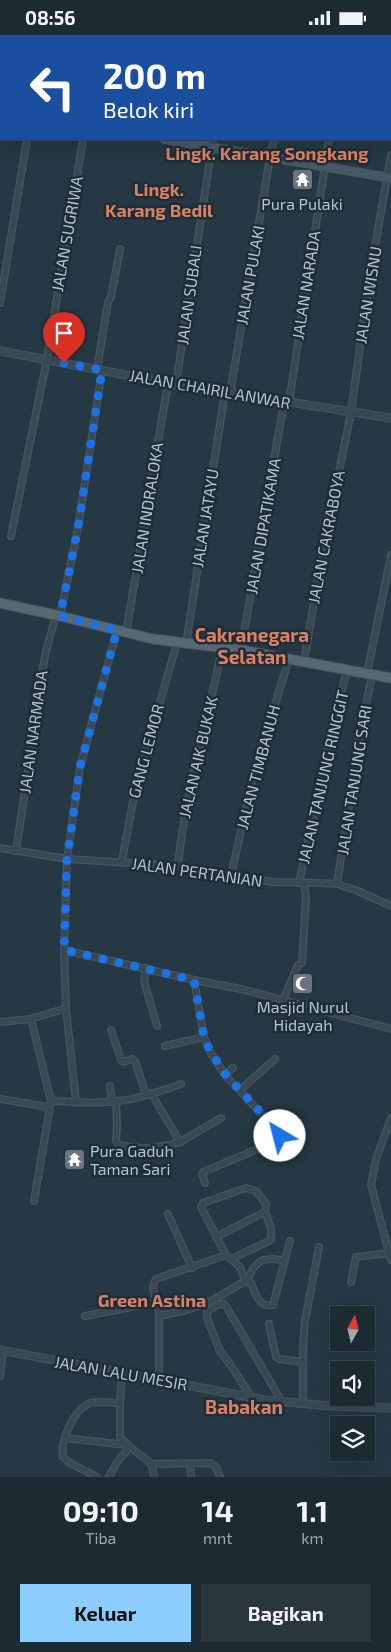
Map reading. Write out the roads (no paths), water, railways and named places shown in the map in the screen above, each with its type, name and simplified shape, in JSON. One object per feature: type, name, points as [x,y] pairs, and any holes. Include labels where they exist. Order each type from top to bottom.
[{"type":"main road","points":[[180,140],[212,142],[270,158],[389,178]]},
{"type":"main road","points":[[0,603],[177,643],[241,650],[391,679]]},
{"type":"street","points":[[0,303],[27,140]]},
{"type":"street","name":"JALAN SUGRIWA","points":[[11,536],[47,359],[83,140]]},
{"type":"street","name":"JALAN PULAKI","points":[[227,392],[274,140]]},
{"type":"street","name":"JALAN NARADA","points":[[286,402],[329,140]]},
{"type":"street","name":"JALAN SUBALI","points":[[176,384],[212,142]]},
{"type":"street","name":"JALAN WISNU","points":[[351,412],[370,275],[389,178],[391,155]]},
{"type":"street","name":"JALAN NARMADA","points":[[16,851],[35,724],[38,689],[46,651],[58,615],[78,528],[108,302],[111,297],[120,249]]},
{"type":"street","name":"JALAN CHAIRIL ANWAR","points":[[0,351],[168,383],[391,418]]},
{"type":"street","name":"JALAN INDRALOKA","points":[[126,633],[168,383]]},
{"type":"street","name":"JALAN JATAYU","points":[[186,644],[227,392]]},
{"type":"street","name":"JALAN DIPATIKAMA","points":[[241,650],[286,402]]},
{"type":"street","name":"JALAN CAKRABOYA","points":[[304,662],[318,578],[351,412]]},
{"type":"street","name":"JALAN TANJUNG SARI","points":[[337,885],[369,675],[391,555]]},
{"type":"street","points":[[76,1102],[66,1007],[64,950],[67,859],[80,767],[117,630]]},
{"type":"street","name":"GANG LEMOR","points":[[122,861],[136,785],[177,643]]},
{"type":"street","name":"JALAN AIK BUKAK","points":[[178,866],[182,826],[190,784],[222,648]]},
{"type":"street","name":"JALAN TIMBANUH","points":[[231,876],[253,776],[288,659]]},
{"type":"street","name":"JALAN TANJUNG RINGGIT","points":[[283,1000],[298,965],[302,963],[306,899],[301,883],[332,726],[347,671]]},
{"type":"street","name":"JALAN PERTANIAN","points":[[0,848],[67,859],[178,866],[272,882],[337,885],[358,891],[391,905]]},
{"type":"street","points":[[64,950],[242,989],[391,1029]]},
{"type":"street","points":[[146,968],[144,981],[157,1026]]},
{"type":"street","points":[[194,980],[204,1037],[212,1056],[247,1100],[279,1132],[279,1139],[270,1144],[203,1171],[202,1175],[205,1183]]},
{"type":"street","points":[[0,1022],[31,1019],[66,1007]]},
{"type":"street","points":[[31,1019],[50,1104],[34,1201]]},
{"type":"street","points":[[112,1031],[121,1060],[123,1062],[132,1059],[135,1061],[148,1094],[180,1142]]},
{"type":"street","points":[[165,1046],[204,1037]]},
{"type":"street","points":[[240,1090],[276,1059]]},
{"type":"street","points":[[226,1075],[232,1069]]},
{"type":"street","points":[[0,1099],[50,1104],[114,1102],[181,1084]]},
{"type":"street","points":[[110,1086],[117,1125],[116,1141],[119,1145],[150,1148],[170,1146],[221,1118]]},
{"type":"street","points":[[391,1118],[376,1159],[371,1189],[391,1260]]},
{"type":"street","points":[[159,1379],[158,1316],[157,1302],[153,1289],[156,1279],[228,1257],[271,1240],[271,1228],[265,1211],[266,1204],[256,1191],[246,1188],[203,1203],[201,1207],[228,1257],[240,1267],[246,1281],[251,1283],[260,1301],[266,1305],[273,1305],[290,1241]]},
{"type":"street","points":[[216,1237],[265,1211]]},
{"type":"street","points":[[168,1214],[192,1268]]},
{"type":"street","points":[[303,1403],[306,1321],[319,1247]]},
{"type":"street","points":[[351,1281],[356,1257],[389,1253]]},
{"type":"street","points":[[158,1316],[208,1303],[246,1281],[254,1267],[261,1261],[270,1258],[285,1261]]},
{"type":"street","points":[[85,1316],[157,1302]]},
{"type":"street","points":[[251,1397],[220,1351],[206,1314],[207,1311],[222,1304],[226,1306],[282,1402]]},
{"type":"street","points":[[269,1324],[276,1357],[303,1362]]},
{"type":"street","points":[[0,1376],[2,1350]]},
{"type":"street","name":"JALAN LALU MESIR","points":[[2,1350],[282,1402],[349,1408],[391,1409]]},
{"type":"street","points":[[122,1373],[120,1437],[152,1464],[211,1463],[216,1467],[220,1477]]},
{"type":"street","points":[[97,1477],[72,1464],[64,1457],[65,1438],[69,1427],[83,1407],[91,1403],[120,1403]]},
{"type":"street","points":[[65,1438],[129,1446]]},
{"type":"street","points":[[109,1477],[129,1446]]},
{"type":"street","points":[[190,1463],[191,1477]]},
{"type":"street","points":[[152,1464],[154,1477]]},
{"type":"place","name":"Pura Pulaki","points":[[302,180]]},
{"type":"place","name":"Masjid Nurul Hidayah","points":[[303,983]]},
{"type":"place","name":"Pura Gaduh Taman Sari","points":[[74,1160]]},
{"type":"district","name":"Lingk. Karang Songkang","points":[[267,154]]},
{"type":"district","name":"Lingk. Karang Bedil","points":[[159,200]]},
{"type":"district","name":"Cakranegara Selatan","points":[[252,646]]},
{"type":"district","name":"Green Astina","points":[[152,1301]]},
{"type":"district","name":"Babakan","points":[[244,1407]]}]
